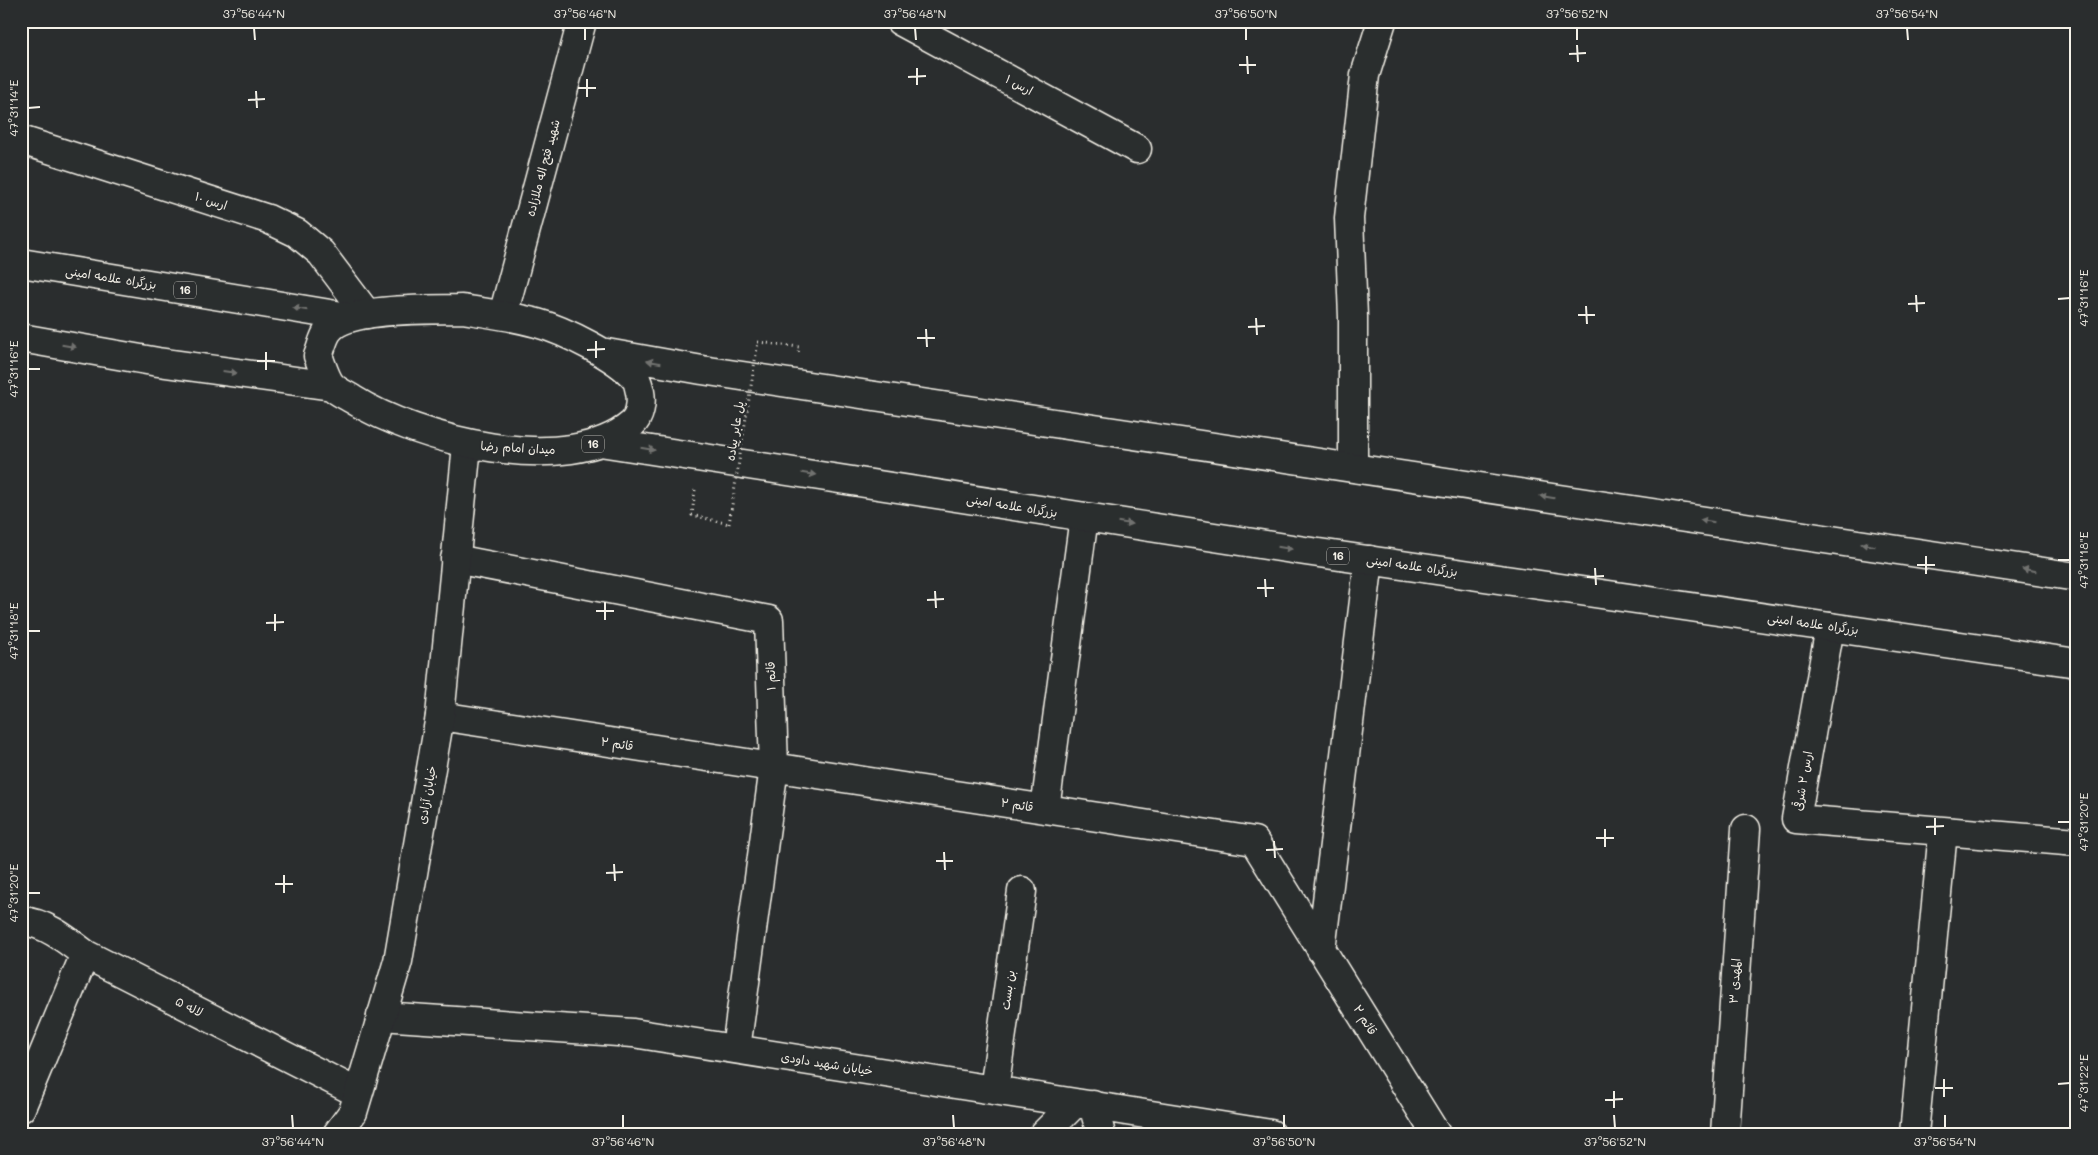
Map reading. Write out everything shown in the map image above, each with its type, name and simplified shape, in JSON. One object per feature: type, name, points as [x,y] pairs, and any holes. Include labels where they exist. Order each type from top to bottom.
[{"type":"main road","name":"شهید فتح اله ملازاده","points":[[503,315],[582,21]]},
{"type":"main road","name":"ارس ۱","points":[[900,21],[1137,149]]},
{"type":"main road","points":[[1353,467],[1354,317],[1349,218],[1365,75],[1382,21]]},
{"type":"main road","name":"ارس ۱۰","points":[[21,140],[268,219],[297,233],[321,253],[358,316]]},
{"type":"main road","name":"بزرگراه علامه امینی","points":[[21,263],[358,316]]},
{"type":"main road","name":"میدان امام رضا","points":[[462,310],[503,315],[539,323],[601,352],[636,379],[642,401],[634,422],[614,436],[600,442],[552,451],[467,445],[388,419],[364,407],[332,386],[318,356],[328,331],[358,316],[390,311],[462,310]]},
{"type":"main road","name":"16","points":[[21,338],[158,362],[332,386]]},
{"type":"main road","name":"16","points":[[601,352],[721,373],[2077,577]]},
{"type":"main road","name":"بزرگراه علامه امینی","points":[[600,442],[1369,560],[2077,662]]},
{"type":"main road","name":"خیابان آزادی","points":[[337,1134],[353,1112],[398,961],[440,716],[467,445]]},
{"type":"main road","points":[[1045,809],[1084,517]]},
{"type":"main road","name":"قائم ۱","points":[[455,560],[769,620],[774,768],[736,1049]]},
{"type":"main road","points":[[1322,950],[1369,560]]},
{"type":"main road","name":"ارس ۲ شرقی","points":[[1830,627],[1796,819],[2077,842]]},
{"type":"main road","name":"قائم ۲","points":[[440,716],[1254,841],[1436,1134]]},
{"type":"main road","name":"المهدی ۳","points":[[1725,1134],[1746,829]]},
{"type":"main road","points":[[1914,1134],[1943,831]]},
{"type":"main road","name":"بن بست","points":[[994,1090],[1022,891]]},
{"type":"main road","name":"لاله ۵","points":[[21,921],[59,934],[85,954],[358,1093]]},
{"type":"main road","points":[[21,1108],[85,954]]},
{"type":"main road","name":"خیابان شهید داودی","points":[[381,1016],[633,1033],[1271,1134]]},
{"type":"main road","points":[[1044,1134],[1084,1104],[1101,1134]]},
{"type":"path","name":"پل عابر پیاده","points":[[692,515],[729,524],[758,342],[799,347]]}]
